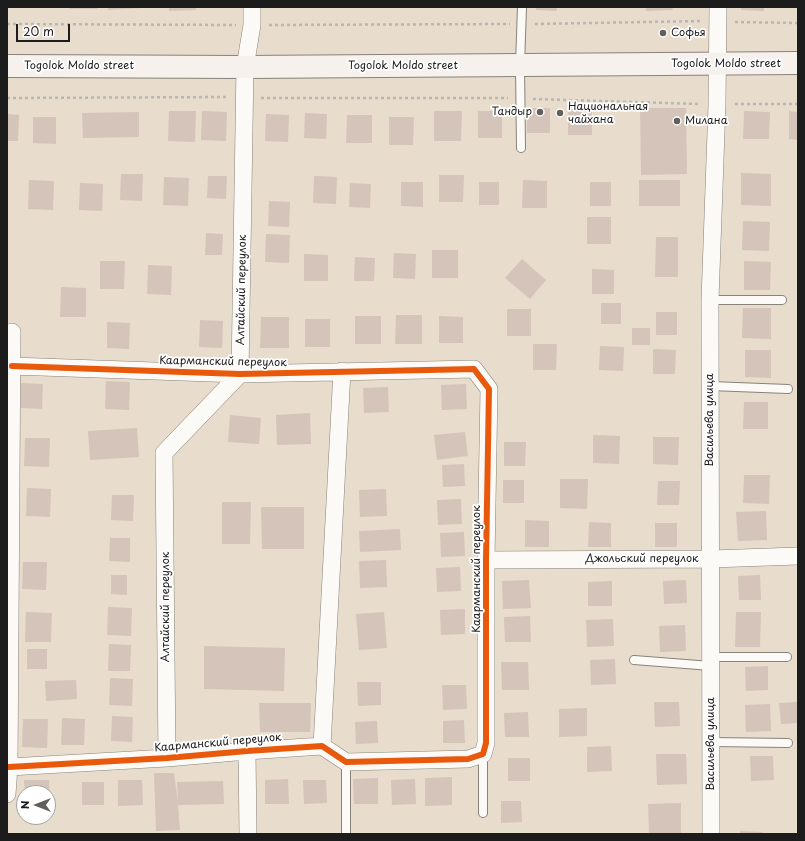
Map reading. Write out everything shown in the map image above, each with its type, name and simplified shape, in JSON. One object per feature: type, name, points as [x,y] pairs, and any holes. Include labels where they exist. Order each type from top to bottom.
[{"type":"main road","name":"Togolok Moldo street","points":[[7,66],[520,66],[798,63]]},
{"type":"street","name":"Алтайский переулок","points":[[167,758],[164,453],[240,374],[245,67],[252,25],[252,7]]},
{"type":"street","name":"Васильева улица","points":[[711,834],[710,300],[717,104],[718,14]]},
{"type":"street","points":[[7,794],[9,767],[9,564],[12,332]]},
{"type":"street","name":"Каарманский переулок","points":[[12,366],[240,374],[474,369],[489,389],[486,560],[486,743],[483,754]]},
{"type":"street","points":[[342,371],[322,746],[346,762],[468,759],[483,754]]},
{"type":"street","name":"Джольский переулок","points":[[486,560],[711,559],[798,556]]},
{"type":"street","name":"Каарманский переулок","points":[[9,767],[167,758],[247,750],[322,746]]},
{"type":"street","points":[[247,750],[248,834]]},
{"type":"lane","points":[[521,148],[520,66],[522,7]]},
{"type":"lane","points":[[710,300],[782,300]]},
{"type":"lane","points":[[710,386],[788,389]]},
{"type":"lane","points":[[634,660],[711,662],[787,657]]},
{"type":"lane","points":[[711,742],[788,743]]},
{"type":"lane","points":[[483,754],[483,813]]},
{"type":"lane","points":[[346,762],[346,834]]},
{"type":"path","points":[[7,24],[522,24],[718,14],[798,24]]},
{"type":"path","points":[[7,98],[520,98],[717,104],[798,104]]},
{"type":"building","points":[[70,7],[97,7],[97,9],[70,9]]},
{"type":"building","points":[[108,7],[142,7],[142,8],[108,10]]},
{"type":"building","points":[[169,7],[196,7],[196,10],[169,11]]},
{"type":"building","points":[[536,7],[557,7],[557,11],[536,10]]},
{"type":"building","points":[[646,7],[672,7],[673,10],[646,11]]},
{"type":"building","points":[[741,7],[764,7],[764,11],[741,10]]},
{"type":"building","points":[[527,108],[550,108],[550,133],[527,133]]},
{"type":"building","points":[[640,108],[686,108],[687,174],[641,175]]},
{"type":"building","points":[[568,109],[592,109],[592,135],[568,135]]},
{"type":"building","points":[[169,111],[196,111],[195,142],[168,141]]},
{"type":"building","points":[[202,111],[227,112],[226,141],[201,140]]},
{"type":"building","points":[[434,111],[462,111],[461,141],[434,141]]},
{"type":"building","points":[[478,111],[502,111],[502,138],[478,138]]},
{"type":"building","points":[[744,111],[770,112],[769,139],[743,139]]},
{"type":"building","points":[[789,111],[798,112],[798,140],[789,139]]},
{"type":"building","points":[[139,112],[139,137],[83,138],[82,113]]},
{"type":"building","points":[[305,113],[327,114],[326,139],[304,138]]},
{"type":"building","points":[[7,114],[19,115],[18,141],[7,141]]},
{"type":"building","points":[[266,114],[289,115],[288,142],[265,141]]},
{"type":"building","points":[[347,115],[372,115],[372,143],[346,143]]},
{"type":"building","points":[[33,117],[56,117],[56,144],[33,143]]},
{"type":"building","points":[[389,117],[414,117],[413,145],[389,145]]},
{"type":"building","points":[[741,173],[771,174],[771,206],[741,205]]},
{"type":"building","points":[[121,174],[143,174],[142,201],[120,200]]},
{"type":"building","points":[[439,175],[464,175],[463,202],[439,202]]},
{"type":"building","points":[[208,176],[227,176],[226,199],[207,198]]},
{"type":"building","points":[[314,176],[337,177],[336,204],[313,203]]},
{"type":"building","points":[[164,177],[189,178],[188,206],[163,205]]},
{"type":"building","points":[[29,180],[54,181],[53,210],[28,209]]},
{"type":"building","points":[[523,180],[547,181],[547,208],[522,208]]},
{"type":"building","points":[[639,180],[680,180],[680,206],[639,206]]},
{"type":"building","points":[[401,182],[423,182],[423,207],[401,206]]},
{"type":"building","points":[[479,182],[499,182],[499,205],[479,205]]},
{"type":"building","points":[[590,182],[611,182],[611,206],[590,206]]},
{"type":"building","points":[[80,183],[103,184],[102,211],[79,210]]},
{"type":"building","points":[[350,183],[371,184],[370,208],[349,207]]},
{"type":"building","points":[[269,201],[290,202],[289,227],[268,226]]},
{"type":"building","points":[[587,217],[611,217],[611,244],[587,244]]},
{"type":"building","points":[[743,221],[770,222],[769,251],[742,250]]},
{"type":"building","points":[[206,233],[223,234],[222,255],[205,255]]},
{"type":"building","points":[[266,234],[290,235],[289,263],[265,262]]},
{"type":"building","points":[[656,237],[678,237],[678,277],[655,277]]},
{"type":"building","points":[[432,250],[458,250],[458,278],[432,278]]},
{"type":"building","points":[[394,253],[416,254],[415,279],[393,278]]},
{"type":"building","points":[[304,254],[328,255],[328,281],[304,281]]},
{"type":"building","points":[[355,257],[375,258],[374,281],[354,281]]},
{"type":"building","points":[[522,259],[546,280],[530,299],[505,278]]},
{"type":"building","points":[[100,261],[125,261],[124,289],[100,289]]},
{"type":"building","points":[[744,261],[771,262],[770,290],[744,290]]},
{"type":"building","points":[[148,265],[172,266],[171,295],[147,294]]},
{"type":"building","points":[[592,269],[614,270],[614,294],[592,294]]},
{"type":"building","points":[[61,287],[86,288],[86,317],[60,317]]},
{"type":"building","points":[[601,303],[621,303],[621,324],[601,324]]},
{"type":"building","points":[[743,308],[771,308],[771,339],[742,338]]},
{"type":"building","points":[[507,309],[531,309],[531,336],[507,336]]},
{"type":"building","points":[[656,312],[677,312],[677,335],[656,335]]},
{"type":"building","points":[[396,315],[422,315],[422,344],[395,344]]},
{"type":"building","points":[[355,316],[381,316],[381,344],[355,344]]},
{"type":"building","points":[[439,316],[463,317],[463,343],[439,343]]},
{"type":"building","points":[[261,317],[289,317],[289,348],[260,348]]},
{"type":"building","points":[[305,319],[330,319],[330,347],[305,347]]},
{"type":"building","points":[[200,320],[223,321],[222,348],[199,347]]},
{"type":"building","points":[[107,322],[130,323],[129,349],[107,348]]},
{"type":"building","points":[[632,328],[650,328],[650,345],[632,345]]},
{"type":"building","points":[[533,344],[557,344],[556,370],[533,370]]},
{"type":"building","points":[[600,346],[624,347],[623,371],[599,370]]},
{"type":"building","points":[[653,349],[676,350],[675,374],[653,374]]},
{"type":"building","points":[[745,350],[771,350],[771,378],[745,377]]},
{"type":"building","points":[[106,381],[130,382],[129,410],[105,409]]},
{"type":"building","points":[[21,383],[43,384],[42,409],[21,408]]},
{"type":"building","points":[[466,384],[467,409],[442,410],[441,385]]},
{"type":"building","points":[[388,387],[389,412],[364,413],[363,388]]},
{"type":"building","points":[[744,402],[768,402],[768,429],[743,429]]},
{"type":"building","points":[[310,413],[311,444],[277,445],[276,415]]},
{"type":"building","points":[[230,415],[261,418],[259,444],[228,442]]},
{"type":"building","points":[[137,428],[139,457],[90,460],[88,431]]},
{"type":"building","points":[[465,432],[468,456],[437,460],[434,435]]},
{"type":"building","points":[[593,435],[620,436],[619,464],[593,463]]},
{"type":"building","points":[[653,437],[679,437],[678,465],[653,464]]},
{"type":"building","points":[[25,438],[50,438],[49,467],[24,466]]},
{"type":"building","points":[[504,442],[526,442],[525,466],[504,466]]},
{"type":"building","points":[[464,464],[465,486],[443,487],[442,465]]},
{"type":"building","points":[[744,475],[770,475],[769,504],[743,503]]},
{"type":"building","points":[[560,479],[588,479],[587,509],[560,508]]},
{"type":"building","points":[[503,480],[524,480],[524,503],[503,503]]},
{"type":"building","points":[[658,481],[680,481],[679,505],[657,505]]},
{"type":"building","points":[[27,488],[51,489],[50,517],[26,516]]},
{"type":"building","points":[[386,489],[387,516],[360,517],[359,490]]},
{"type":"building","points":[[112,495],[134,495],[133,521],[111,520]]},
{"type":"building","points":[[461,499],[462,524],[438,525],[437,500]]},
{"type":"building","points":[[222,502],[251,502],[250,544],[222,544]]},
{"type":"building","points":[[261,507],[304,507],[304,549],[262,549]]},
{"type":"building","points":[[766,511],[767,540],[738,541],[736,512]]},
{"type":"building","points":[[525,520],[549,521],[549,547],[525,547]]},
{"type":"building","points":[[589,522],[611,523],[611,547],[588,547]]},
{"type":"building","points":[[655,523],[677,523],[677,547],[655,547]]},
{"type":"building","points":[[400,529],[401,550],[360,552],[359,531]]},
{"type":"building","points":[[464,532],[465,556],[441,557],[440,533]]},
{"type":"building","points":[[110,538],[130,538],[130,562],[109,561]]},
{"type":"building","points":[[386,560],[387,587],[360,588],[359,561]]},
{"type":"building","points":[[23,562],[47,562],[46,590],[22,589]]},
{"type":"building","points":[[460,567],[461,591],[437,592],[436,568]]},
{"type":"building","points":[[111,575],[127,575],[127,595],[111,594]]},
{"type":"building","points":[[760,575],[761,600],[739,600],[738,576]]},
{"type":"building","points":[[529,580],[531,608],[503,609],[502,581]]},
{"type":"building","points":[[686,580],[687,603],[664,604],[663,581]]},
{"type":"building","points":[[612,581],[612,606],[588,606],[588,582]]},
{"type":"building","points":[[108,607],[132,608],[131,636],[107,635]]},
{"type":"building","points":[[465,609],[465,634],[441,635],[440,610]]},
{"type":"building","points":[[26,612],[52,613],[51,642],[25,642]]},
{"type":"building","points":[[384,612],[387,648],[359,650],[356,614]]},
{"type":"building","points":[[736,612],[761,612],[760,647],[735,647]]},
{"type":"building","points":[[530,616],[531,642],[505,642],[504,617]]},
{"type":"building","points":[[613,619],[614,646],[587,647],[586,620]]},
{"type":"building","points":[[685,625],[686,651],[660,652],[659,626]]},
{"type":"building","points":[[109,644],[131,645],[130,671],[108,671]]},
{"type":"building","points":[[204,646],[285,648],[284,691],[204,689]]},
{"type":"building","points":[[27,649],[47,649],[47,669],[27,669]]},
{"type":"building","points":[[615,659],[616,684],[591,685],[590,660]]},
{"type":"building","points":[[501,662],[528,662],[529,690],[502,690]]},
{"type":"building","points":[[768,666],[768,690],[746,691],[745,667]]},
{"type":"building","points":[[110,678],[133,679],[132,706],[109,705]]},
{"type":"building","points":[[76,680],[77,699],[46,701],[45,681]]},
{"type":"building","points":[[357,682],[381,682],[381,705],[358,706]]},
{"type":"building","points":[[442,685],[466,685],[467,709],[443,710]]},
{"type":"building","points":[[654,702],[679,702],[680,726],[655,727]]},
{"type":"building","points":[[798,702],[798,723],[781,724],[779,703]]},
{"type":"building","points":[[259,703],[311,703],[310,732],[260,732]]},
{"type":"building","points":[[770,704],[771,731],[746,732],[745,705]]},
{"type":"building","points":[[587,708],[587,736],[559,737],[559,709]]},
{"type":"building","points":[[528,712],[529,737],[505,737],[504,713]]},
{"type":"building","points":[[112,716],[133,717],[132,742],[111,741]]},
{"type":"building","points":[[62,718],[85,719],[84,745],[61,745]]},
{"type":"building","points":[[23,719],[48,719],[47,748],[22,747]]},
{"type":"building","points":[[464,720],[465,743],[443,743],[443,721]]},
{"type":"building","points":[[377,721],[378,743],[356,744],[355,722]]},
{"type":"building","points":[[611,746],[612,771],[587,772],[587,747]]},
{"type":"building","points":[[656,754],[686,754],[687,784],[657,785]]},
{"type":"building","points":[[750,756],[773,756],[774,780],[751,781]]},
{"type":"building","points":[[508,758],[530,758],[530,781],[508,781]]},
{"type":"building","points":[[154,773],[174,773],[178,803],[177,782],[223,781],[224,804],[178,805],[180,830],[156,831]]},
{"type":"building","points":[[452,777],[452,805],[425,806],[425,778]]},
{"type":"building","points":[[378,778],[378,804],[354,804],[353,779]]},
{"type":"building","points":[[288,779],[289,804],[265,804],[265,780]]},
{"type":"building","points":[[415,779],[416,804],[392,805],[391,780]]},
{"type":"building","points":[[24,780],[49,780],[49,785],[24,785]]},
{"type":"building","points":[[118,780],[142,780],[143,805],[118,806]]},
{"type":"building","points":[[303,780],[326,780],[327,803],[304,804]]},
{"type":"building","points":[[82,782],[104,782],[104,805],[82,805]]},
{"type":"building","points":[[501,801],[521,801],[522,822],[501,823]]},
{"type":"building","points":[[681,803],[681,834],[649,834],[648,804]]},
{"type":"building","points":[[740,831],[762,832],[762,834],[740,834]]},
{"type":"cycle path","points":[[9,767],[167,758],[322,746],[346,762],[468,759],[483,754],[486,743],[486,560],[489,389],[474,369],[240,374],[12,366]]},
{"type":"place","name":"Софья","points":[[663,33]]},
{"type":"place","name":"Тандыр","points":[[540,112]]},
{"type":"place","name":"Национальная чайхана","points":[[560,113]]},
{"type":"place","name":"Милана","points":[[677,121]]}]
